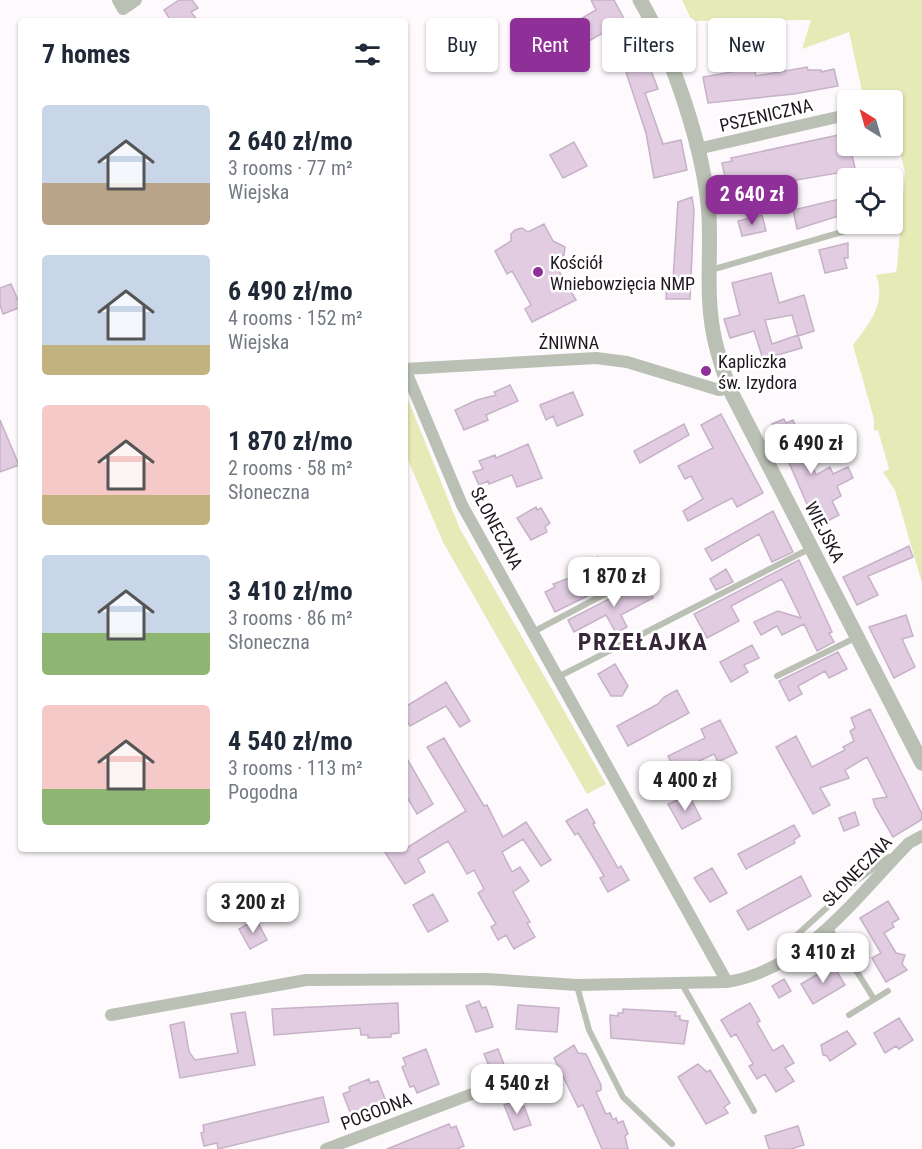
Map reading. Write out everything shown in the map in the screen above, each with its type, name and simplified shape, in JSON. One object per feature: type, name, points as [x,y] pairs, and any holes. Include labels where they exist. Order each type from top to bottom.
[{"type":"street","points":[[121,4],[136,0]]},
{"type":"street","name":"WIEJSKA","points":[[640,0],[658,34],[680,89],[697,149],[709,215],[712,330],[729,388],[922,763]]},
{"type":"street","name":"PSZENICZNA","points":[[697,149],[837,117]]},
{"type":"street","name":"ŻNIWNA","points":[[408,369],[596,358],[627,362],[719,390],[729,388]]},
{"type":"street","name":"SŁONECZNA","points":[[408,376],[462,506],[727,982]]},
{"type":"street","name":"SŁONECZNA","points":[[111,1015],[306,980],[486,979],[576,985],[682,984],[727,982],[747,978],[785,961],[828,926],[909,843],[922,836]]},
{"type":"street","name":"POGODNA","points":[[326,1149],[472,1094]]},
{"type":"lane","points":[[709,271],[837,233]]},
{"type":"lane","points":[[558,677],[811,548]]},
{"type":"lane","points":[[533,632],[622,585]]},
{"type":"lane","points":[[777,676],[857,637]]},
{"type":"lane","points":[[798,933],[856,881],[909,843]]},
{"type":"lane","points":[[828,926],[874,999]]},
{"type":"lane","points":[[682,984],[754,1111]]},
{"type":"lane","points":[[576,985],[589,1030],[623,1097],[672,1144]]},
{"type":"lane","points":[[849,1015],[888,991]]},
{"type":"green space","points":[[682,0],[922,0],[922,583],[895,490],[883,472],[889,469],[878,430],[874,431],[874,419],[853,345],[875,313],[878,304],[879,285],[876,275],[896,272],[897,267],[900,234],[903,234],[905,173],[901,156],[903,90],[862,90],[849,32],[802,49],[811,20],[708,18],[708,21],[696,21],[696,18],[691,18]]},
{"type":"green space","points":[[408,399],[460,529],[606,784],[587,794],[443,542],[408,460]]},
{"type":"building","points":[[179,0],[192,0],[198,8],[191,12],[196,18],[169,18],[164,10]]},
{"type":"building","points":[[591,0],[614,0],[624,18],[602,18],[602,33],[590,40],[590,18],[582,18],[596,10]]},
{"type":"building","points":[[807,67],[808,70],[821,70],[821,72],[834,69],[838,86],[794,94],[708,103],[703,77],[731,72],[755,72],[756,76]]},
{"type":"building","points":[[626,72],[652,72],[658,89],[645,93],[663,144],[681,140],[687,170],[654,178],[646,133]]},
{"type":"building","points":[[837,135],[837,156],[852,156],[855,168],[837,168],[837,173],[728,192],[722,163],[732,161],[731,158]]},
{"type":"building","points":[[574,142],[587,166],[563,178],[550,155]]},
{"type":"building","points":[[692,197],[694,210],[690,299],[666,299],[667,280],[673,280],[678,202]]},
{"type":"building","points":[[837,200],[837,216],[797,229],[793,210]]},
{"type":"building","points":[[762,215],[766,231],[742,236],[738,221]]},
{"type":"building","name":"Kościół Wniebowzięcia NMP","points":[[544,224],[553,241],[565,247],[564,255],[553,261],[576,300],[532,322],[525,309],[531,305],[512,271],[507,274],[495,251],[511,241],[511,234],[515,230],[522,228],[528,232]]},
{"type":"building","points":[[848,243],[848,258],[844,258],[847,268],[825,273],[819,250]]},
{"type":"building","points":[[771,273],[779,303],[804,295],[814,331],[798,336],[802,348],[763,359],[754,331],[730,338],[724,319],[740,315],[732,283]],"holes":[[[792,315],[798,335],[772,344],[765,320]]]},
{"type":"building","points":[[11,284],[18,300],[18,308],[3,314],[0,305],[0,288]]},
{"type":"building","points":[[510,385],[518,401],[486,415],[488,420],[464,430],[455,410],[477,400],[496,395],[494,392]]},
{"type":"building","points":[[573,392],[583,415],[557,426],[553,416],[546,420],[540,405]]},
{"type":"building","points":[[721,414],[763,493],[737,507],[732,498],[688,521],[683,511],[703,499],[691,476],[685,479],[678,466],[713,448],[701,425]]},
{"type":"building","points":[[784,419],[786,423],[793,420],[816,475],[830,467],[833,474],[848,467],[853,478],[837,486],[841,496],[832,501],[839,515],[817,527],[772,424]]},
{"type":"building","points":[[0,420],[18,465],[0,472]]},
{"type":"building","points":[[684,424],[689,435],[640,463],[634,451]]},
{"type":"building","points":[[528,444],[542,478],[517,487],[512,475],[489,484],[488,481],[479,485],[473,472],[483,469],[479,461],[495,455],[496,458]]},
{"type":"building","points":[[536,507],[537,510],[541,508],[550,523],[545,527],[547,532],[531,540],[517,518]]},
{"type":"building","points":[[773,511],[793,552],[772,562],[759,534],[712,561],[705,549]]},
{"type":"building","points":[[909,546],[913,557],[868,576],[878,595],[857,605],[843,577]]},
{"type":"building","points":[[598,557],[612,584],[555,612],[545,592],[555,587],[553,584],[577,575]]},
{"type":"building","points":[[799,560],[832,632],[829,633],[834,642],[817,651],[804,624],[782,635],[777,626],[761,635],[754,622],[778,611],[801,618],[782,579],[731,606],[739,621],[707,638],[694,614]]},
{"type":"building","points":[[726,569],[733,582],[716,590],[710,579]]},
{"type":"building","points":[[644,581],[653,598],[621,615],[627,627],[616,633],[606,615],[574,632],[568,620]]},
{"type":"building","points":[[906,615],[913,636],[902,639],[915,667],[894,678],[869,627]]},
{"type":"building","points":[[752,645],[759,658],[744,665],[748,672],[731,682],[720,662]]},
{"type":"building","points":[[838,652],[847,669],[829,678],[825,671],[798,686],[802,694],[789,701],[779,681]]},
{"type":"building","points":[[615,664],[628,686],[622,696],[611,696],[598,674]]},
{"type":"building","points":[[446,682],[470,721],[460,727],[446,706],[410,726],[408,705]]},
{"type":"building","points":[[677,690],[689,713],[628,746],[617,726],[658,704],[664,697]]},
{"type":"building","points":[[870,709],[922,814],[921,820],[893,837],[875,806],[873,799],[887,797],[867,757],[845,770],[849,778],[820,788],[830,805],[813,814],[776,747],[796,736],[812,767],[845,750],[843,747],[854,741],[850,731],[855,728],[851,718]]},
{"type":"building","points":[[720,720],[737,753],[718,762],[714,754],[676,772],[668,756],[705,738],[701,729]]},
{"type":"building","points":[[444,738],[484,806],[487,805],[503,837],[526,822],[551,860],[541,866],[523,839],[502,852],[512,872],[520,867],[529,881],[513,892],[530,922],[527,923],[535,937],[514,949],[506,935],[498,940],[491,927],[496,924],[478,893],[484,889],[474,870],[467,874],[448,841],[418,859],[425,872],[405,884],[385,852],[408,852],[408,847],[466,811],[427,747]]},
{"type":"building","points":[[408,760],[433,804],[417,814],[408,799]]},
{"type":"building","points":[[689,795],[701,819],[682,829],[668,804]]},
{"type":"building","points":[[587,809],[618,868],[621,866],[629,880],[608,892],[600,878],[604,876],[591,854],[578,833],[575,835],[566,821]]},
{"type":"building","points":[[855,812],[859,825],[844,831],[839,818]]},
{"type":"building","points":[[794,825],[800,836],[794,840],[795,843],[746,869],[738,854]]},
{"type":"building","points":[[712,868],[727,893],[710,902],[694,878]]},
{"type":"building","points":[[801,876],[811,896],[748,930],[737,911]]},
{"type":"building","points":[[433,894],[448,921],[428,932],[413,905]]},
{"type":"building","points":[[888,901],[899,919],[892,923],[894,927],[884,933],[896,953],[905,955],[902,964],[907,970],[886,982],[872,958],[881,953],[860,918]]},
{"type":"building","points":[[256,919],[267,940],[250,949],[239,929]]},
{"type":"building","points":[[833,965],[845,985],[813,1004],[801,984]]},
{"type":"building","points":[[784,979],[791,991],[779,998],[772,986]]},
{"type":"building","points":[[479,1001],[482,1008],[486,1007],[493,1027],[476,1032],[466,1006]]},
{"type":"building","points":[[398,1003],[399,1033],[391,1034],[391,1037],[368,1038],[368,1035],[361,1035],[360,1028],[274,1035],[272,1009]]},
{"type":"building","points":[[750,1003],[760,1021],[757,1023],[773,1051],[783,1045],[794,1063],[785,1068],[794,1081],[776,1092],[765,1074],[757,1079],[749,1066],[753,1064],[736,1034],[731,1037],[721,1020]]},
{"type":"building","points":[[518,1005],[559,1008],[557,1032],[516,1029]]},
{"type":"building","points":[[623,1009],[676,1012],[675,1016],[680,1016],[680,1020],[688,1021],[684,1044],[611,1038],[610,1015],[618,1016],[618,1013],[623,1013]]},
{"type":"building","points":[[245,1012],[255,1065],[180,1078],[170,1025],[184,1022],[189,1052],[195,1060],[238,1053],[231,1014]]},
{"type":"building","points":[[899,1018],[913,1040],[899,1049],[896,1046],[885,1053],[874,1033]]},
{"type":"building","points":[[847,1031],[856,1044],[830,1061],[827,1056],[823,1055],[821,1045]]},
{"type":"building","points":[[574,1045],[578,1053],[586,1054],[601,1085],[601,1090],[596,1092],[606,1114],[610,1113],[613,1120],[616,1118],[618,1123],[623,1121],[628,1134],[625,1136],[628,1149],[602,1149],[583,1105],[578,1107],[554,1058]]},
{"type":"building","points":[[426,1049],[439,1084],[417,1093],[414,1086],[410,1087],[402,1067],[406,1065],[403,1058]]},
{"type":"building","points":[[498,1049],[508,1075],[495,1080],[484,1054]]},
{"type":"building","points":[[698,1064],[707,1072],[710,1070],[730,1103],[724,1107],[728,1113],[706,1124],[678,1077]]},
{"type":"building","points":[[369,1079],[370,1083],[378,1081],[387,1104],[352,1117],[343,1094],[350,1091],[349,1087]]},
{"type":"building","points":[[323,1097],[329,1122],[218,1149],[217,1143],[204,1146],[201,1133],[204,1132],[203,1125]]},
{"type":"building","points":[[517,1100],[520,1108],[524,1106],[531,1125],[514,1130],[504,1105]]},
{"type":"building","points":[[449,1124],[451,1128],[456,1126],[464,1146],[457,1149],[387,1149]]},
{"type":"building","points":[[798,1126],[804,1145],[791,1149],[769,1149],[765,1136]]},
{"type":"place","name":"Kościół Wniebowzięcia NMP","points":[[538,272]]},
{"type":"place","name":"Kapliczka św. Izydora","points":[[706,371]]},
{"type":"district","name":"PRZEŁAJKA","points":[[643,642]]}]
